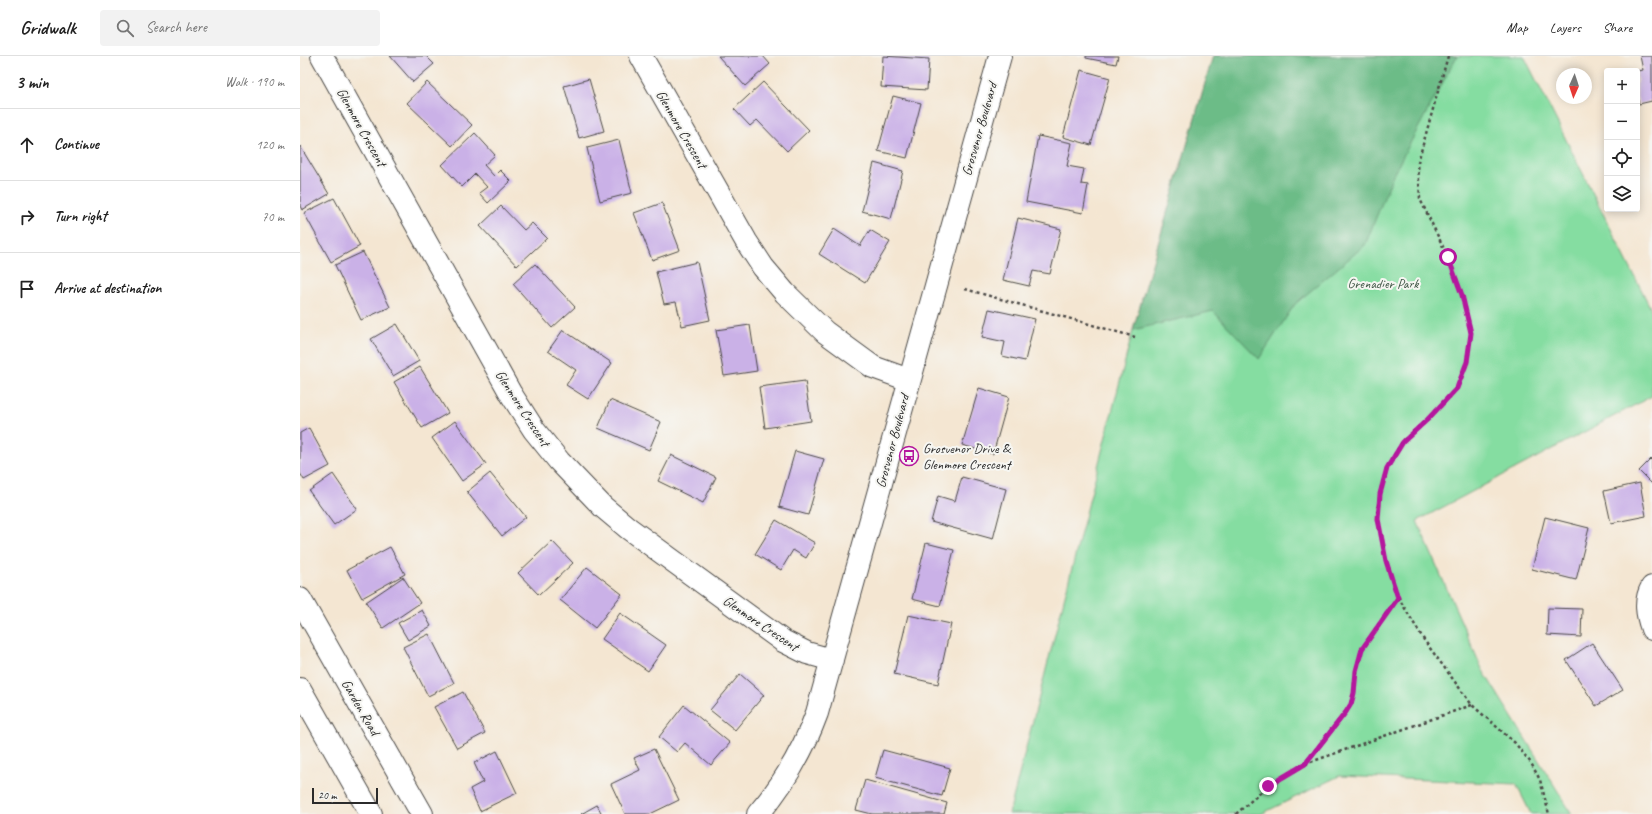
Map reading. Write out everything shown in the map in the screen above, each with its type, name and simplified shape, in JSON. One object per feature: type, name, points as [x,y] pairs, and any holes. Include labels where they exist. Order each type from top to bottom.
[{"type":"street","name":"Glenmore Crescent","points":[[322,56],[511,394],[534,430],[559,462],[603,507],[641,538],[783,641],[807,653],[832,660]]},
{"type":"street","name":"Glenmore Crescent","points":[[641,56],[746,240],[763,267],[785,293],[825,332],[873,367],[909,380]]},
{"type":"street","name":"Grosvenor Boulevard","points":[[758,814],[778,791],[794,765],[808,737],[832,660],[1000,56]]},
{"type":"street","points":[[1652,587],[1648,593],[1646,606],[1652,629]]},
{"type":"street","name":"Garden Road","points":[[300,600],[422,814]]},
{"type":"street","points":[[300,689],[371,814]]},
{"type":"path","points":[[1448,56],[1418,162],[1420,199],[1448,257],[1462,295],[1471,333],[1467,362],[1457,388],[1428,419],[1403,442],[1387,468],[1380,494],[1378,519],[1386,561],[1398,598],[1424,640],[1472,705],[1515,744],[1531,763],[1540,780],[1549,814]]},
{"type":"path","points":[[965,289],[1135,337]]},
{"type":"path","points":[[1305,764],[1351,704],[1354,693],[1356,671],[1362,649],[1398,598]]},
{"type":"path","points":[[1236,814],[1268,786],[1305,764],[1472,705]]},
{"type":"green space","name":"Grenadier Park","points":[[1213,56],[1524,56],[1652,311],[1652,396],[1417,521],[1482,669],[1572,814],[1531,814],[1516,784],[1339,776],[1261,814],[1009,814],[1133,330]]},
{"type":"green space","points":[[1213,56],[1457,56],[1394,173],[1365,245],[1295,304],[1259,359],[1213,311],[1133,330]]},
{"type":"building","points":[[390,56],[426,56],[434,64],[413,82]]},
{"type":"building","points":[[718,56],[763,56],[770,64],[745,86]]},
{"type":"building","points":[[883,56],[929,59],[927,90],[881,87]]},
{"type":"building","points":[[1086,56],[1118,56],[1116,64],[1086,58]]},
{"type":"building","points":[[1640,56],[1652,56],[1652,101],[1640,104],[1640,70],[1643,70]]},
{"type":"building","points":[[1081,70],[1110,78],[1091,145],[1063,137]]},
{"type":"building","points":[[589,79],[604,131],[579,138],[564,86]]},
{"type":"building","points":[[427,82],[472,125],[452,146],[407,103]]},
{"type":"building","points":[[763,82],[809,130],[787,151],[757,120],[750,126],[734,109]]},
{"type":"building","points":[[893,96],[921,103],[907,158],[878,151]]},
{"type":"building","points":[[475,133],[495,155],[484,165],[494,176],[500,170],[511,181],[488,203],[479,193],[487,187],[475,174],[462,187],[442,165]]},
{"type":"building","points":[[1038,136],[1072,143],[1067,166],[1084,169],[1081,184],[1088,185],[1083,213],[1026,202]]},
{"type":"building","points":[[619,140],[632,193],[600,201],[587,148]]},
{"type":"building","points":[[300,146],[329,194],[302,210],[300,206]]},
{"type":"building","points":[[874,163],[903,171],[891,219],[862,211]]},
{"type":"building","points":[[334,198],[360,246],[331,262],[304,213]]},
{"type":"building","points":[[662,203],[680,250],[652,260],[634,213]]},
{"type":"building","points":[[501,206],[524,230],[532,223],[547,238],[517,266],[480,226]]},
{"type":"building","points":[[1018,218],[1061,229],[1050,274],[1033,271],[1029,286],[1003,280]]},
{"type":"building","points":[[834,229],[860,246],[870,230],[890,242],[865,283],[819,254]]},
{"type":"building","points":[[363,252],[390,307],[361,320],[335,265]]},
{"type":"building","points":[[697,262],[710,320],[682,326],[676,302],[664,304],[656,272]]},
{"type":"building","points":[[535,264],[575,307],[552,328],[513,284]]},
{"type":"building","points":[[989,309],[1035,319],[1025,361],[1002,356],[1005,342],[982,337]]},
{"type":"building","points":[[397,324],[419,361],[393,376],[371,339]]},
{"type":"building","points":[[750,325],[757,371],[724,376],[716,330]]},
{"type":"building","points":[[563,330],[612,363],[588,399],[566,385],[576,370],[548,351]]},
{"type":"building","points":[[420,367],[448,413],[422,428],[394,382]]},
{"type":"building","points":[[805,381],[811,421],[765,428],[759,387]]},
{"type":"building","points":[[979,388],[1009,397],[993,454],[962,445]]},
{"type":"building","points":[[610,400],[661,422],[649,450],[598,428]]},
{"type":"building","points":[[455,421],[486,464],[462,481],[432,438]]},
{"type":"building","points":[[309,428],[330,466],[304,480],[300,473],[300,433]]},
{"type":"building","points":[[795,451],[824,459],[808,515],[779,507]]},
{"type":"building","points":[[671,455],[716,477],[703,503],[658,481]]},
{"type":"building","points":[[1652,458],[1652,484],[1639,471]]},
{"type":"building","points":[[490,473],[526,517],[502,536],[467,492]]},
{"type":"building","points":[[333,474],[357,509],[334,525],[309,491]]},
{"type":"building","points":[[962,477],[1006,489],[993,539],[931,522],[938,496],[955,501]]},
{"type":"building","points":[[1640,483],[1646,516],[1611,523],[1604,491]]},
{"type":"building","points":[[1545,517],[1589,528],[1576,580],[1532,569]]},
{"type":"building","points":[[776,520],[815,543],[806,558],[793,550],[781,570],[755,554]]},
{"type":"building","points":[[552,541],[573,563],[539,595],[518,573]]},
{"type":"building","points":[[926,543],[954,550],[940,606],[912,599]]},
{"type":"building","points":[[390,547],[405,574],[362,598],[347,570]]},
{"type":"building","points":[[587,567],[622,594],[595,628],[560,600]]},
{"type":"building","points":[[403,577],[420,603],[383,628],[366,602]]},
{"type":"building","points":[[1548,608],[1582,609],[1581,637],[1547,635]]},
{"type":"building","points":[[422,610],[431,626],[408,640],[398,623]]},
{"type":"building","points":[[620,613],[666,645],[648,671],[602,639]]},
{"type":"building","points":[[908,615],[951,624],[938,684],[894,674]]},
{"type":"building","points":[[429,634],[454,683],[428,696],[403,647]]},
{"type":"building","points":[[1592,643],[1623,690],[1596,706],[1566,660]]},
{"type":"building","points":[[740,674],[764,695],[735,730],[710,710]]},
{"type":"building","points":[[463,692],[485,733],[457,748],[434,707]]},
{"type":"building","points":[[684,705],[730,743],[711,765],[685,743],[677,752],[659,737]]},
{"type":"building","points":[[654,749],[679,800],[650,814],[625,814],[611,784],[640,770],[634,758]]},
{"type":"building","points":[[883,750],[950,768],[942,796],[875,778]]},
{"type":"building","points":[[497,751],[517,793],[480,811],[470,789],[483,782],[474,763]]},
{"type":"building","points":[[865,780],[947,803],[944,814],[872,814],[856,810]]},
{"type":"building","points":[[597,805],[602,814],[581,814]]},
{"type":"place","name":"Grosvenor Drive & Glenmore Crescent","points":[[909,456]]},
{"type":"route","points":[[1268,786],[1305,764],[1346,712],[1351,704],[1354,693],[1356,671],[1362,649],[1398,598],[1386,561],[1378,519],[1380,494],[1387,468],[1403,442],[1428,419],[1457,388],[1467,362],[1471,333],[1462,295],[1448,257]]}]
